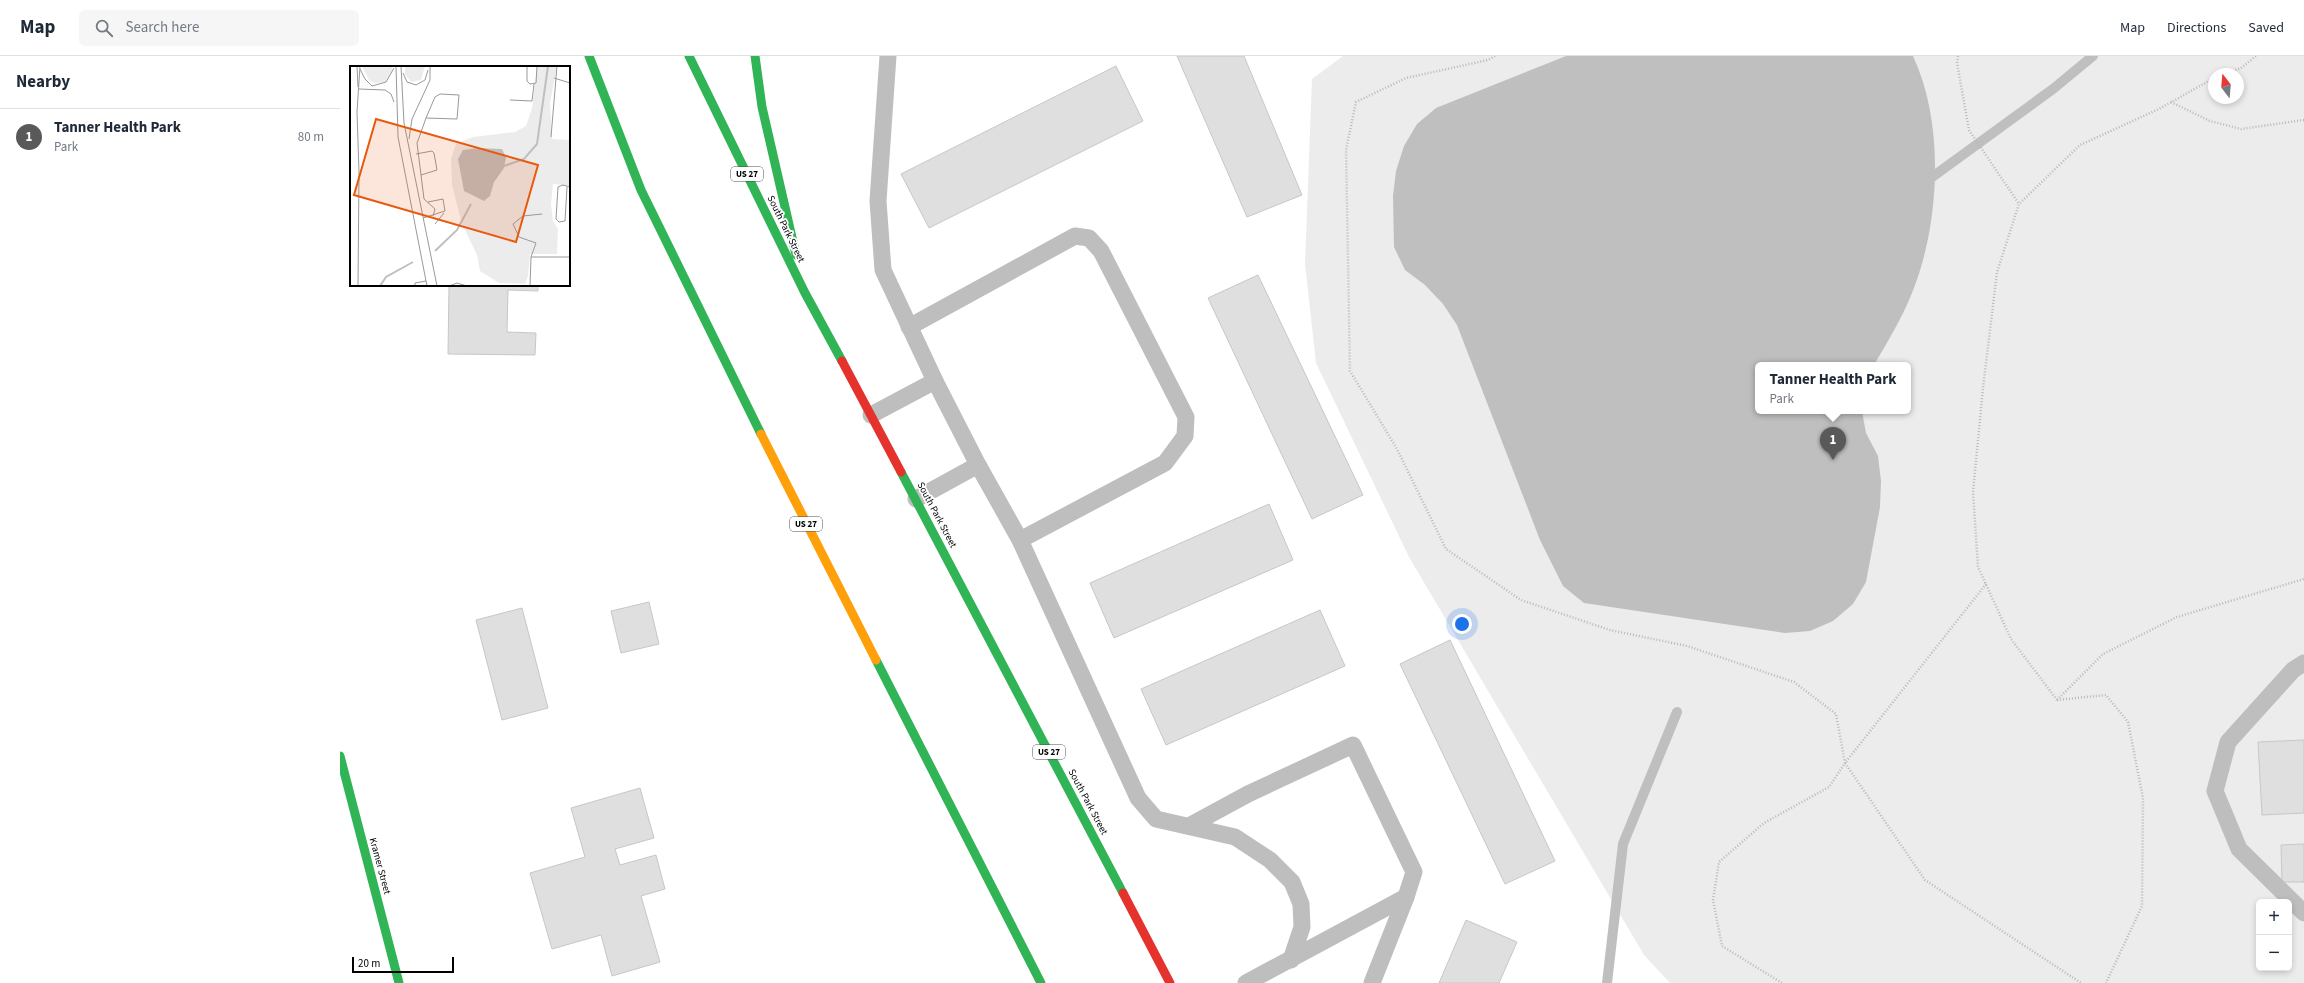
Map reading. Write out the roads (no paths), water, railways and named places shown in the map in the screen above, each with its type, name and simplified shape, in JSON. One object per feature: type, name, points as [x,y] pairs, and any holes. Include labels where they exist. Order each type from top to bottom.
[{"type":"main road","name":"US 27","points":[[589,56],[641,190],[740,393],[1041,983]]},
{"type":"main road","name":"South Park Street","points":[[689,56],[806,293],[1170,983]]},
{"type":"main road","points":[[755,56],[762,107],[806,293]]},
{"type":"main road","name":"Kramer Street","points":[[340,756],[399,983]]},
{"type":"lane","points":[[888,56],[878,201],[883,270],[935,381],[978,465],[1020,540],[1138,798],[1156,819],[1235,837],[1270,860],[1292,882],[1301,904],[1302,927],[1291,960]]},
{"type":"lane","points":[[909,327],[1075,236],[1089,238],[1101,251],[1186,417],[1185,436],[1165,463],[1020,540]]},
{"type":"lane","points":[[871,415],[935,381]]},
{"type":"lane","points":[[916,499],[978,465]]},
{"type":"lane","points":[[2304,663],[2293,670],[2228,742],[2215,791],[2238,849],[2304,913]]},
{"type":"lane","points":[[1189,826],[1248,794],[1353,745],[1414,872],[1406,897],[1372,983]]},
{"type":"lane","points":[[1246,983],[1406,897]]},
{"type":"waterway","points":[[1924,183],[2053,89],[2093,56]]},
{"type":"waterway","points":[[1607,983],[1623,844],[1677,712]]},
{"type":"place","name":"Tanner Health Park","points":[[1833,460]]}]
